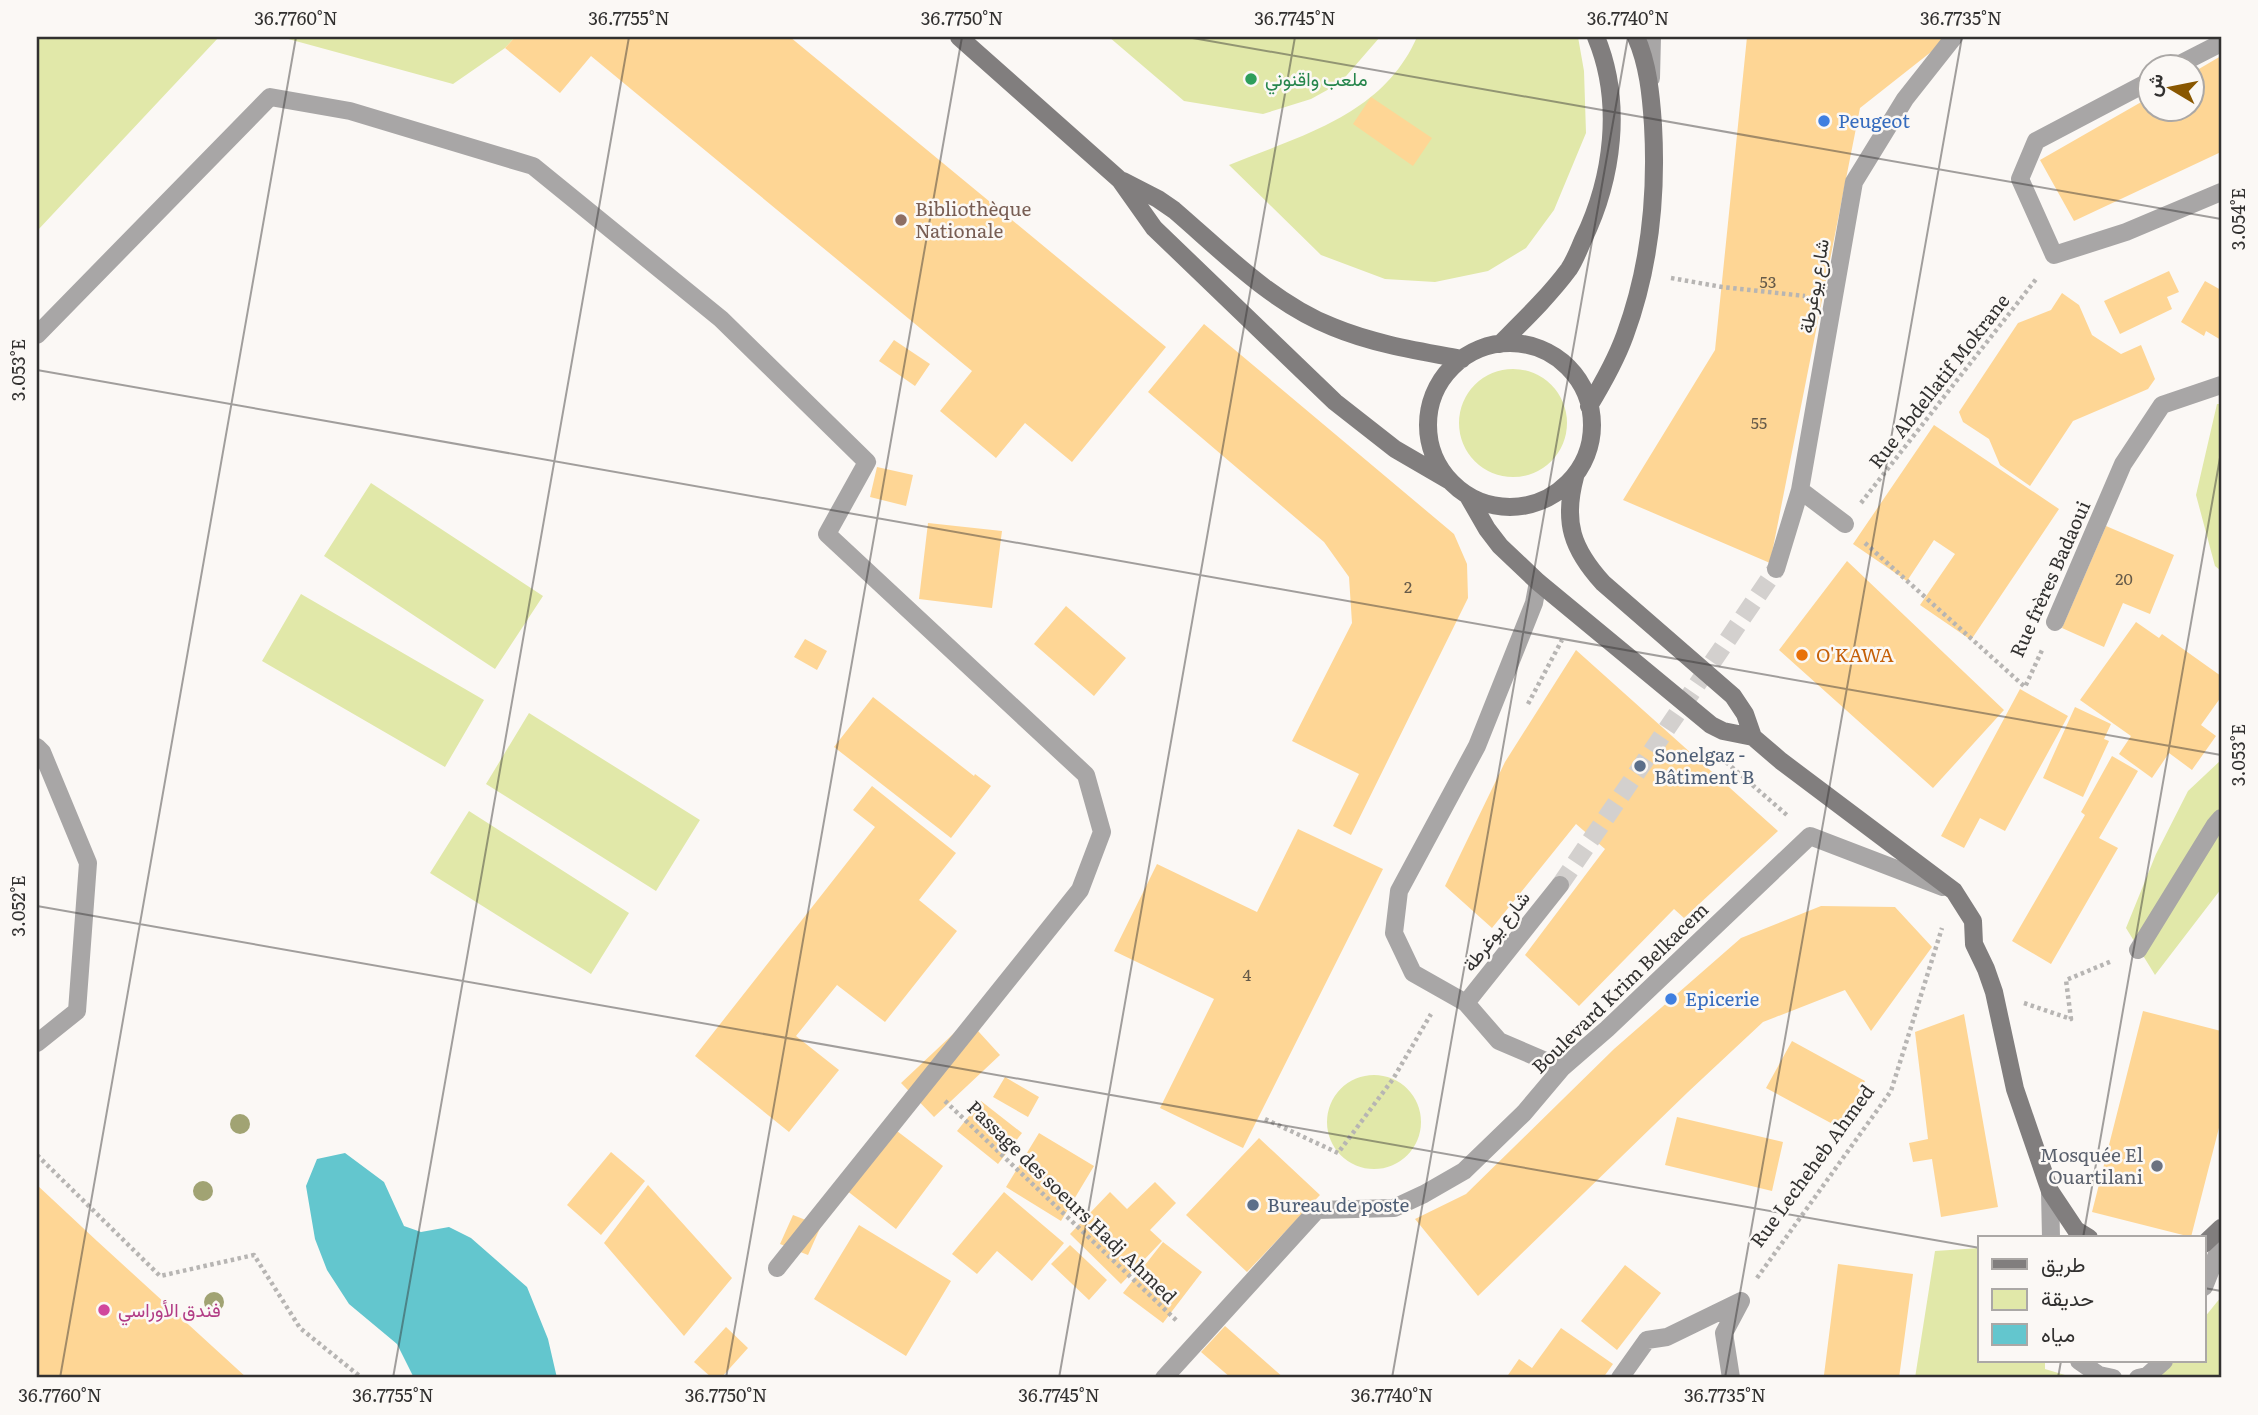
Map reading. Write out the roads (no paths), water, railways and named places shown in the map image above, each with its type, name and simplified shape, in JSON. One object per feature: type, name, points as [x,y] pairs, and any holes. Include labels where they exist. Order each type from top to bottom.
[{"type":"main road","points":[[959,37],[1120,180],[1154,228],[1335,402],[1395,449],[1450,481],[1468,496],[1487,504],[1527,506],[1562,489],[1576,474],[1585,458],[1592,423],[1581,383],[1566,365],[1546,351],[1524,344],[1500,344],[1480,349],[1462,359],[1446,374],[1434,394],[1429,417],[1430,440],[1437,462],[1450,481]]},
{"type":"main road","points":[[1500,344],[1540,304],[1571,266],[1596,214],[1608,172],[1612,120],[1608,76],[1596,37]]},
{"type":"main road","points":[[1589,406],[1611,368],[1625,335],[1644,273],[1653,206],[1651,99],[1642,51],[1636,37]]},
{"type":"main road","points":[[1120,180],[1174,210],[1279,299],[1309,316],[1350,334],[1386,345],[1462,359]]},
{"type":"main road","points":[[1576,474],[1570,497],[1569,519],[1574,543],[1587,565],[1603,583],[1733,696],[1745,715],[1753,737]]},
{"type":"main road","points":[[1468,496],[1500,546],[1538,582],[1711,725],[1723,731],[1753,737],[1954,891],[1973,921],[1974,944],[1994,992],[2015,1089],[2050,1191],[2076,1230],[2086,1236]]},
{"type":"main road","points":[[2206,1242],[2221,1228]]},
{"type":"street","points":[[1651,99],[1652,37]]},
{"type":"street","name":"شارع يوغرطة","points":[[1776,569],[1800,490],[1854,182],[1905,99],[1954,37]]},
{"type":"street","points":[[2203,52],[2221,43]]},
{"type":"street","points":[[2136,88],[2036,141],[2020,179],[2054,255],[2126,232],[2221,192]]},
{"type":"street","points":[[37,335],[270,97],[350,111],[533,166],[721,319],[867,461],[827,534],[1086,775],[1102,832],[1080,890],[777,1268]]},
{"type":"street","name":"Rue frères Badaoui","points":[[2055,622],[2123,464],[2162,405],[2221,385]]},
{"type":"street","points":[[1800,490],[1845,524]]},
{"type":"street","points":[[1538,582],[1534,603],[1477,746],[1399,891],[1394,933],[1413,972],[1466,1003],[1499,1041],[1562,1068]]},
{"type":"street","points":[[37,747],[42,752],[88,863],[77,1011],[37,1043]]},
{"type":"street","points":[[2138,950],[2221,818]]},
{"type":"street","name":"Boulevard Krim Belkacem","points":[[1164,1378],[1317,1210],[1394,1208],[1464,1171],[1524,1113],[1562,1068],[1607,1029],[1810,836],[1954,891]]},
{"type":"street","name":"شارع يوغرطة","points":[[1466,1003],[1560,885]]},
{"type":"street","points":[[2050,1191],[2051,1236]]},
{"type":"street","points":[[2206,1282],[2221,1244]]},
{"type":"street","points":[[1620,1378],[1647,1339],[1667,1337],[1741,1301],[1724,1333],[1731,1378]]},
{"type":"street","points":[[2081,1362],[2099,1375],[2113,1378]]},
{"type":"street","points":[[2138,1378],[2147,1376],[2163,1362]]},
{"type":"water","points":[[345,1153],[384,1182],[404,1226],[421,1232],[449,1227],[471,1238],[527,1287],[548,1339],[557,1378],[414,1378],[397,1344],[349,1304],[327,1270],[315,1239],[306,1186],[317,1159]]},
{"type":"tunnel","points":[[1560,885],[1776,569]]},
{"type":"place","name":"ملعب واقنوني","points":[[1251,79]]},
{"type":"place","name":"Peugeot","points":[[1824,121]]},
{"type":"place","name":"Bibliothèque Nationale","points":[[901,220]]},
{"type":"place","name":"O'KAWA","points":[[1802,655]]},
{"type":"place","name":"Sonelgaz - Bâtiment B","points":[[1640,766]]},
{"type":"place","name":"Epicerie","points":[[1671,999]]},
{"type":"place","name":"Mosquée El Ouartilani","points":[[2157,1166]]},
{"type":"place","name":"Bureau de poste","points":[[1253,1205]]},
{"type":"place","name":"فندق الأوراسي","points":[[104,1310]]}]
